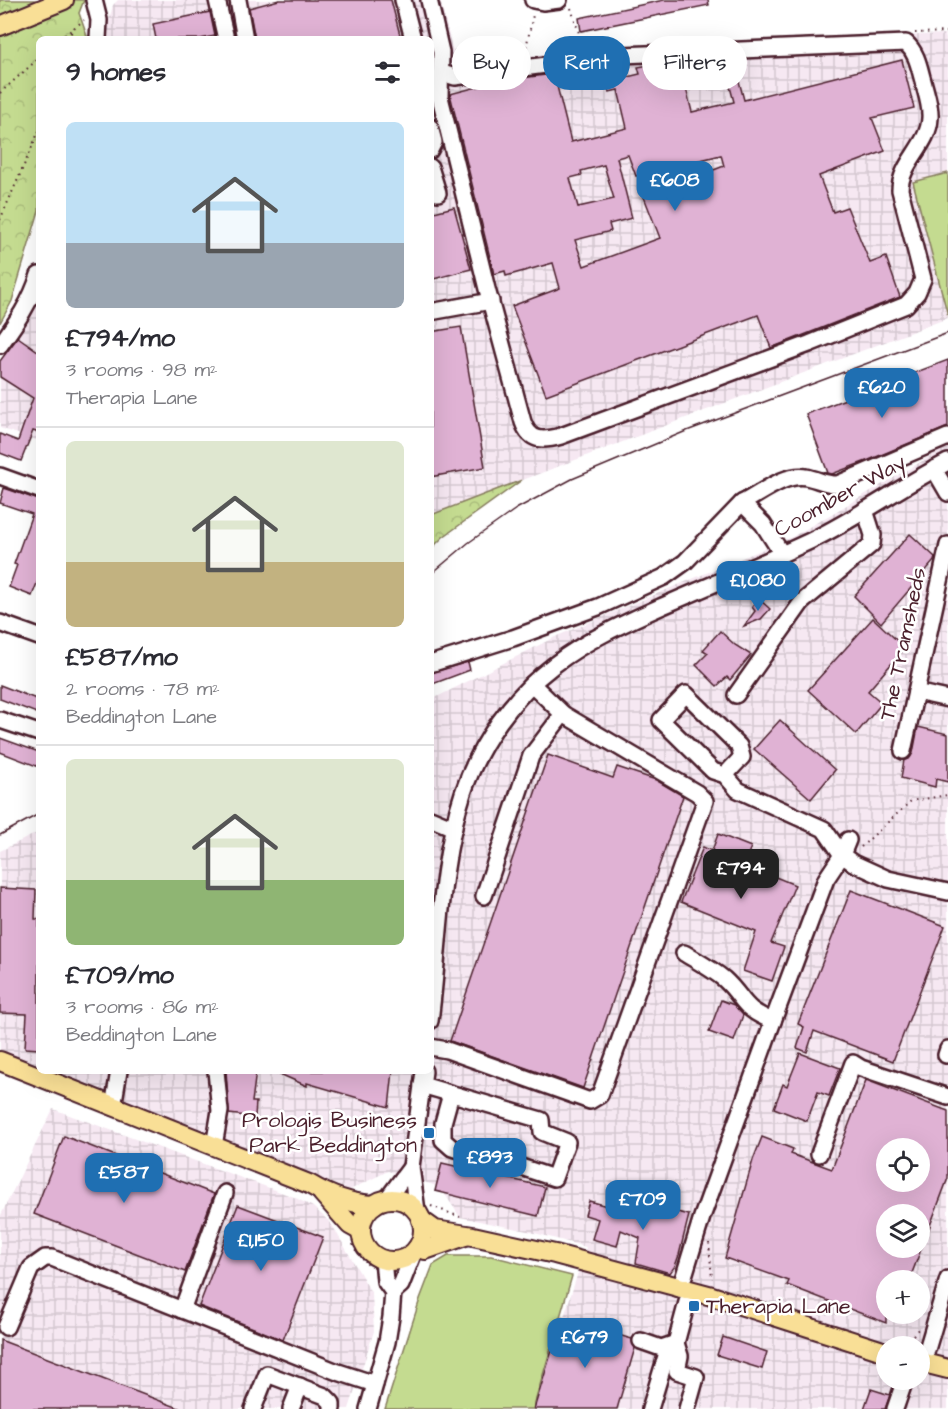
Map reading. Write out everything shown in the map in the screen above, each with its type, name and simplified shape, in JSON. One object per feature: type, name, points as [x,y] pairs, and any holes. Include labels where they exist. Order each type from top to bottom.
[{"type":"main road","points":[[0,26],[64,0]]},
{"type":"main road","points":[[0,1061],[356,1204],[405,1202],[421,1212],[435,1230],[465,1227],[712,1296],[876,1349]]},
{"type":"main road","points":[[318,1189],[350,1225],[361,1231]]},
{"type":"main road","points":[[380,1202],[363,1217],[361,1231],[368,1249],[376,1256],[389,1261],[402,1259],[416,1249],[422,1237],[421,1212]]},
{"type":"main road","points":[[416,1249],[425,1250],[465,1227]]},
{"type":"main road","points":[[930,1365],[948,1369]]},
{"type":"street","points":[[217,0],[225,36]]},
{"type":"street","points":[[238,0],[244,36]]},
{"type":"street","points":[[403,0],[412,36]]},
{"type":"street","points":[[429,0],[441,52],[440,97],[526,432],[546,440],[561,436],[809,344],[906,305],[917,293],[923,279],[900,190],[900,182],[903,172],[917,153],[931,119],[915,54],[906,43],[622,55],[455,76],[442,73]]},
{"type":"street","points":[[535,1],[560,0]]},
{"type":"street","points":[[96,6],[98,36]]},
{"type":"street","points":[[434,180],[438,193]]},
{"type":"street","points":[[0,345],[22,314],[36,284]]},
{"type":"street","points":[[434,311],[491,301]]},
{"type":"street","points":[[434,663],[598,607],[663,577],[686,562],[742,503],[784,481],[803,476],[830,485],[838,484],[948,437]]},
{"type":"street","name":"Coomber Way","points":[[434,981],[446,868],[463,792],[494,730],[532,684],[552,666],[597,636],[819,536],[948,462]]},
{"type":"street","points":[[934,469],[948,493]]},
{"type":"street","points":[[0,476],[36,489]]},
{"type":"street","points":[[742,503],[763,524],[782,554]]},
{"type":"street","points":[[736,694],[802,602],[872,544],[873,535],[865,510]]},
{"type":"street","name":"The Tramsheds","points":[[903,751],[944,578],[948,545]]},
{"type":"street","points":[[0,623],[36,636]]},
{"type":"street","points":[[434,1048],[447,1050],[590,1101],[600,1095],[705,801],[697,793],[563,714],[532,684]]},
{"type":"street","points":[[916,692],[948,699]]},
{"type":"street","points":[[725,775],[742,757],[739,746],[686,694],[661,720],[713,771],[725,775],[738,790],[824,829],[848,859],[888,879],[948,892]]},
{"type":"street","points":[[484,896],[531,756],[563,714]]},
{"type":"street","points":[[0,720],[36,733]]},
{"type":"street","points":[[434,820],[454,828]]},
{"type":"street","points":[[687,1409],[696,1377],[677,1371],[680,1356],[676,1342],[702,1217],[826,879],[848,859],[848,840]]},
{"type":"street","points":[[434,864],[446,868]]},
{"type":"street","points":[[684,953],[724,980],[751,1011],[773,1021]]},
{"type":"street","points":[[819,1154],[853,1063],[861,1068],[948,1097]]},
{"type":"street","points":[[113,1107],[118,1074]]},
{"type":"street","points":[[214,1146],[220,1111],[216,1074]]},
{"type":"street","points":[[421,1212],[411,1167],[423,1078],[451,1094],[541,1120],[542,1132],[567,1142],[554,1178],[497,1159],[452,1148],[443,1140],[443,1124],[451,1094]]},
{"type":"street","points":[[380,1202],[411,1167]]},
{"type":"street","points":[[182,1310],[225,1193]]},
{"type":"street","points":[[368,1409],[387,1342],[393,1292],[401,1285],[416,1249]]},
{"type":"street","points":[[6,1327],[31,1268],[45,1258],[52,1258],[334,1371],[375,1384]]},
{"type":"street","points":[[384,1258],[385,1281],[393,1292]]},
{"type":"street","points":[[930,1336],[948,1279]]},
{"type":"street","points":[[641,1341],[661,1348],[676,1342]]},
{"type":"street","points":[[650,1409],[667,1353],[676,1342]]},
{"type":"street","points":[[253,1409],[267,1374],[300,1386],[328,1402],[334,1371]]},
{"type":"street","points":[[291,1409],[300,1386]]},
{"type":"street","points":[[895,1409],[902,1390]]},
{"type":"path","points":[[528,36],[535,1]]},
{"type":"path","points":[[64,36],[96,6]]},
{"type":"path","points":[[70,36],[74,27]]},
{"type":"path","points":[[0,93],[36,61]]},
{"type":"path","points":[[0,220],[36,138]]},
{"type":"path","points":[[848,859],[911,801],[948,795]]},
{"type":"path","points":[[421,1212],[465,1227]]},
{"type":"path","points":[[708,1237],[712,1281]]},
{"type":"shaded area","points":[[118,0],[440,0],[452,47],[452,90],[531,90],[531,56],[543,55],[543,90],[630,90],[630,48],[642,47],[642,90],[747,90],[747,43],[945,34],[948,49],[948,173],[913,182],[948,318],[434,514],[434,36],[105,36],[113,5]]},
{"type":"shaded area","points":[[36,306],[36,440],[0,428],[0,360]]},
{"type":"shaded area","points":[[948,446],[948,1409],[535,1409],[586,1247],[527,1231],[460,1217],[440,1187],[388,1171],[350,1190],[197,1132],[58,1074],[434,1074],[434,698],[557,636],[792,537]]},
{"type":"shaded area","points":[[36,833],[36,1065],[0,1050],[0,851]]},
{"type":"shaded area","points":[[53,1109],[294,1197],[313,1207],[331,1223],[372,1294],[374,1331],[349,1409],[0,1409],[0,1217]]},
{"type":"green space","points":[[0,0],[84,0],[79,13],[87,36],[36,36],[36,221],[12,301],[0,323]]},
{"type":"green space","points":[[948,173],[948,316],[913,182]]},
{"type":"green space","points":[[522,480],[443,537],[434,546],[434,514]]},
{"type":"green space","points":[[448,1256],[491,1256],[572,1276],[533,1409],[385,1409],[433,1265]]},
{"type":"building","points":[[279,0],[391,0],[400,36],[254,36],[249,8]]},
{"type":"building","points":[[664,0],[708,0],[709,5],[581,31],[579,18]]},
{"type":"building","points":[[210,12],[215,36],[155,36],[153,24]]},
{"type":"building","points":[[902,60],[914,108],[872,118],[885,151],[819,176],[833,212],[847,207],[870,263],[886,257],[900,297],[771,348],[758,315],[546,395],[512,306],[560,288],[553,263],[506,276],[505,271],[494,274],[450,94],[465,90],[531,90],[531,77],[543,75],[543,90],[558,90],[571,142],[627,128],[618,90],[630,90],[630,76],[640,74],[638,67],[642,66],[642,90],[686,90],[692,112],[734,102],[731,90],[741,90],[744,100]],"holes":[[[628,155],[636,176],[721,155],[724,166],[644,197],[660,238],[584,266],[575,240],[611,231],[609,224],[632,218],[617,158]],[[604,165],[614,199],[578,207],[570,178],[582,175],[581,171]]]},
{"type":"building","points":[[454,207],[471,269],[434,279],[434,212]]},
{"type":"building","points":[[461,327],[485,467],[434,476],[434,331]]},
{"type":"building","points":[[18,337],[36,350],[36,432],[33,431],[21,461],[0,453],[0,434],[18,441],[33,398],[0,377],[0,361]]},
{"type":"building","points":[[948,360],[948,427],[869,460],[832,474],[828,473],[806,414]]},
{"type":"building","points":[[4,488],[36,499],[36,586],[32,596],[9,587],[17,565],[14,564],[32,514],[0,503]]},
{"type":"building","points":[[910,534],[935,557],[934,561],[881,623],[854,596]]},
{"type":"building","points":[[759,599],[770,609],[761,619],[744,626],[755,611],[752,607]]},
{"type":"building","points":[[873,618],[905,648],[868,691],[882,703],[856,734],[808,690]]},
{"type":"building","points":[[720,631],[735,645],[751,655],[730,680],[727,677],[717,686],[696,665],[708,653],[703,650]]},
{"type":"building","points":[[468,662],[470,670],[434,684],[434,672]]},
{"type":"building","points":[[0,685],[36,699],[36,713],[0,699]]},
{"type":"building","points":[[780,720],[835,770],[811,799],[754,749]]},
{"type":"building","points":[[918,727],[948,734],[948,782],[936,779],[935,787],[901,778],[904,760],[910,758],[913,753]]},
{"type":"building","points":[[0,738],[36,751],[36,766],[0,752]]},
{"type":"building","points":[[548,755],[613,778],[617,767],[656,780],[683,796],[583,1088],[450,1041]]},
{"type":"building","points":[[718,834],[751,847],[744,864],[795,885],[771,943],[784,947],[772,981],[743,971],[756,932],[681,902],[703,847],[712,851]]},
{"type":"building","points":[[0,888],[36,890],[36,1049],[25,1048],[27,1014],[0,1013]]},
{"type":"building","points":[[851,890],[945,926],[893,1061],[814,1031],[807,1052],[797,1048],[804,1027],[798,1024]]},
{"type":"building","points":[[721,1000],[734,1005],[743,1015],[734,1041],[709,1032]]},
{"type":"building","points":[[800,1053],[840,1068],[829,1096],[818,1092],[807,1121],[774,1108],[783,1084],[787,1086]]},
{"type":"building","points":[[226,1074],[256,1074],[252,1102],[256,1102],[255,1117],[229,1114]]},
{"type":"building","points":[[280,1074],[393,1074],[389,1107],[307,1083],[307,1086]]},
{"type":"building","points":[[866,1080],[948,1111],[948,1178],[930,1226],[930,1204],[876,1204],[876,1258],[918,1258],[913,1270],[876,1270],[876,1319],[787,1285],[789,1281],[725,1258],[753,1160],[762,1137],[793,1149],[791,1154],[832,1169]]},
{"type":"building","points":[[64,1136],[214,1194],[185,1272],[34,1214]]},
{"type":"building","points":[[442,1163],[545,1187],[538,1216],[435,1191]]},
{"type":"building","points":[[627,1195],[647,1204],[689,1215],[679,1255],[670,1273],[636,1263],[640,1238],[621,1230],[617,1246],[592,1239],[598,1219],[585,1215],[589,1201],[622,1210]]},
{"type":"building","points":[[238,1205],[323,1237],[283,1340],[199,1306]]},
{"type":"building","points":[[562,1318],[632,1339],[635,1348],[617,1409],[534,1409]]},
{"type":"building","points":[[723,1337],[767,1352],[762,1369],[717,1355]]},
{"type":"building","points":[[0,1340],[179,1408],[179,1409],[0,1409]]},
{"type":"building","points":[[871,1389],[890,1395],[885,1409],[864,1409]]},
{"type":"tram line","points":[[434,572],[468,543],[516,509],[572,479],[684,432],[948,333]]},
{"type":"tram line","points":[[0,835],[36,816]]},
{"type":"place","name":"Prologis Business Park Beddington","points":[[429,1133]]},
{"type":"place","name":"Therapia Lane","points":[[694,1306]]}]
